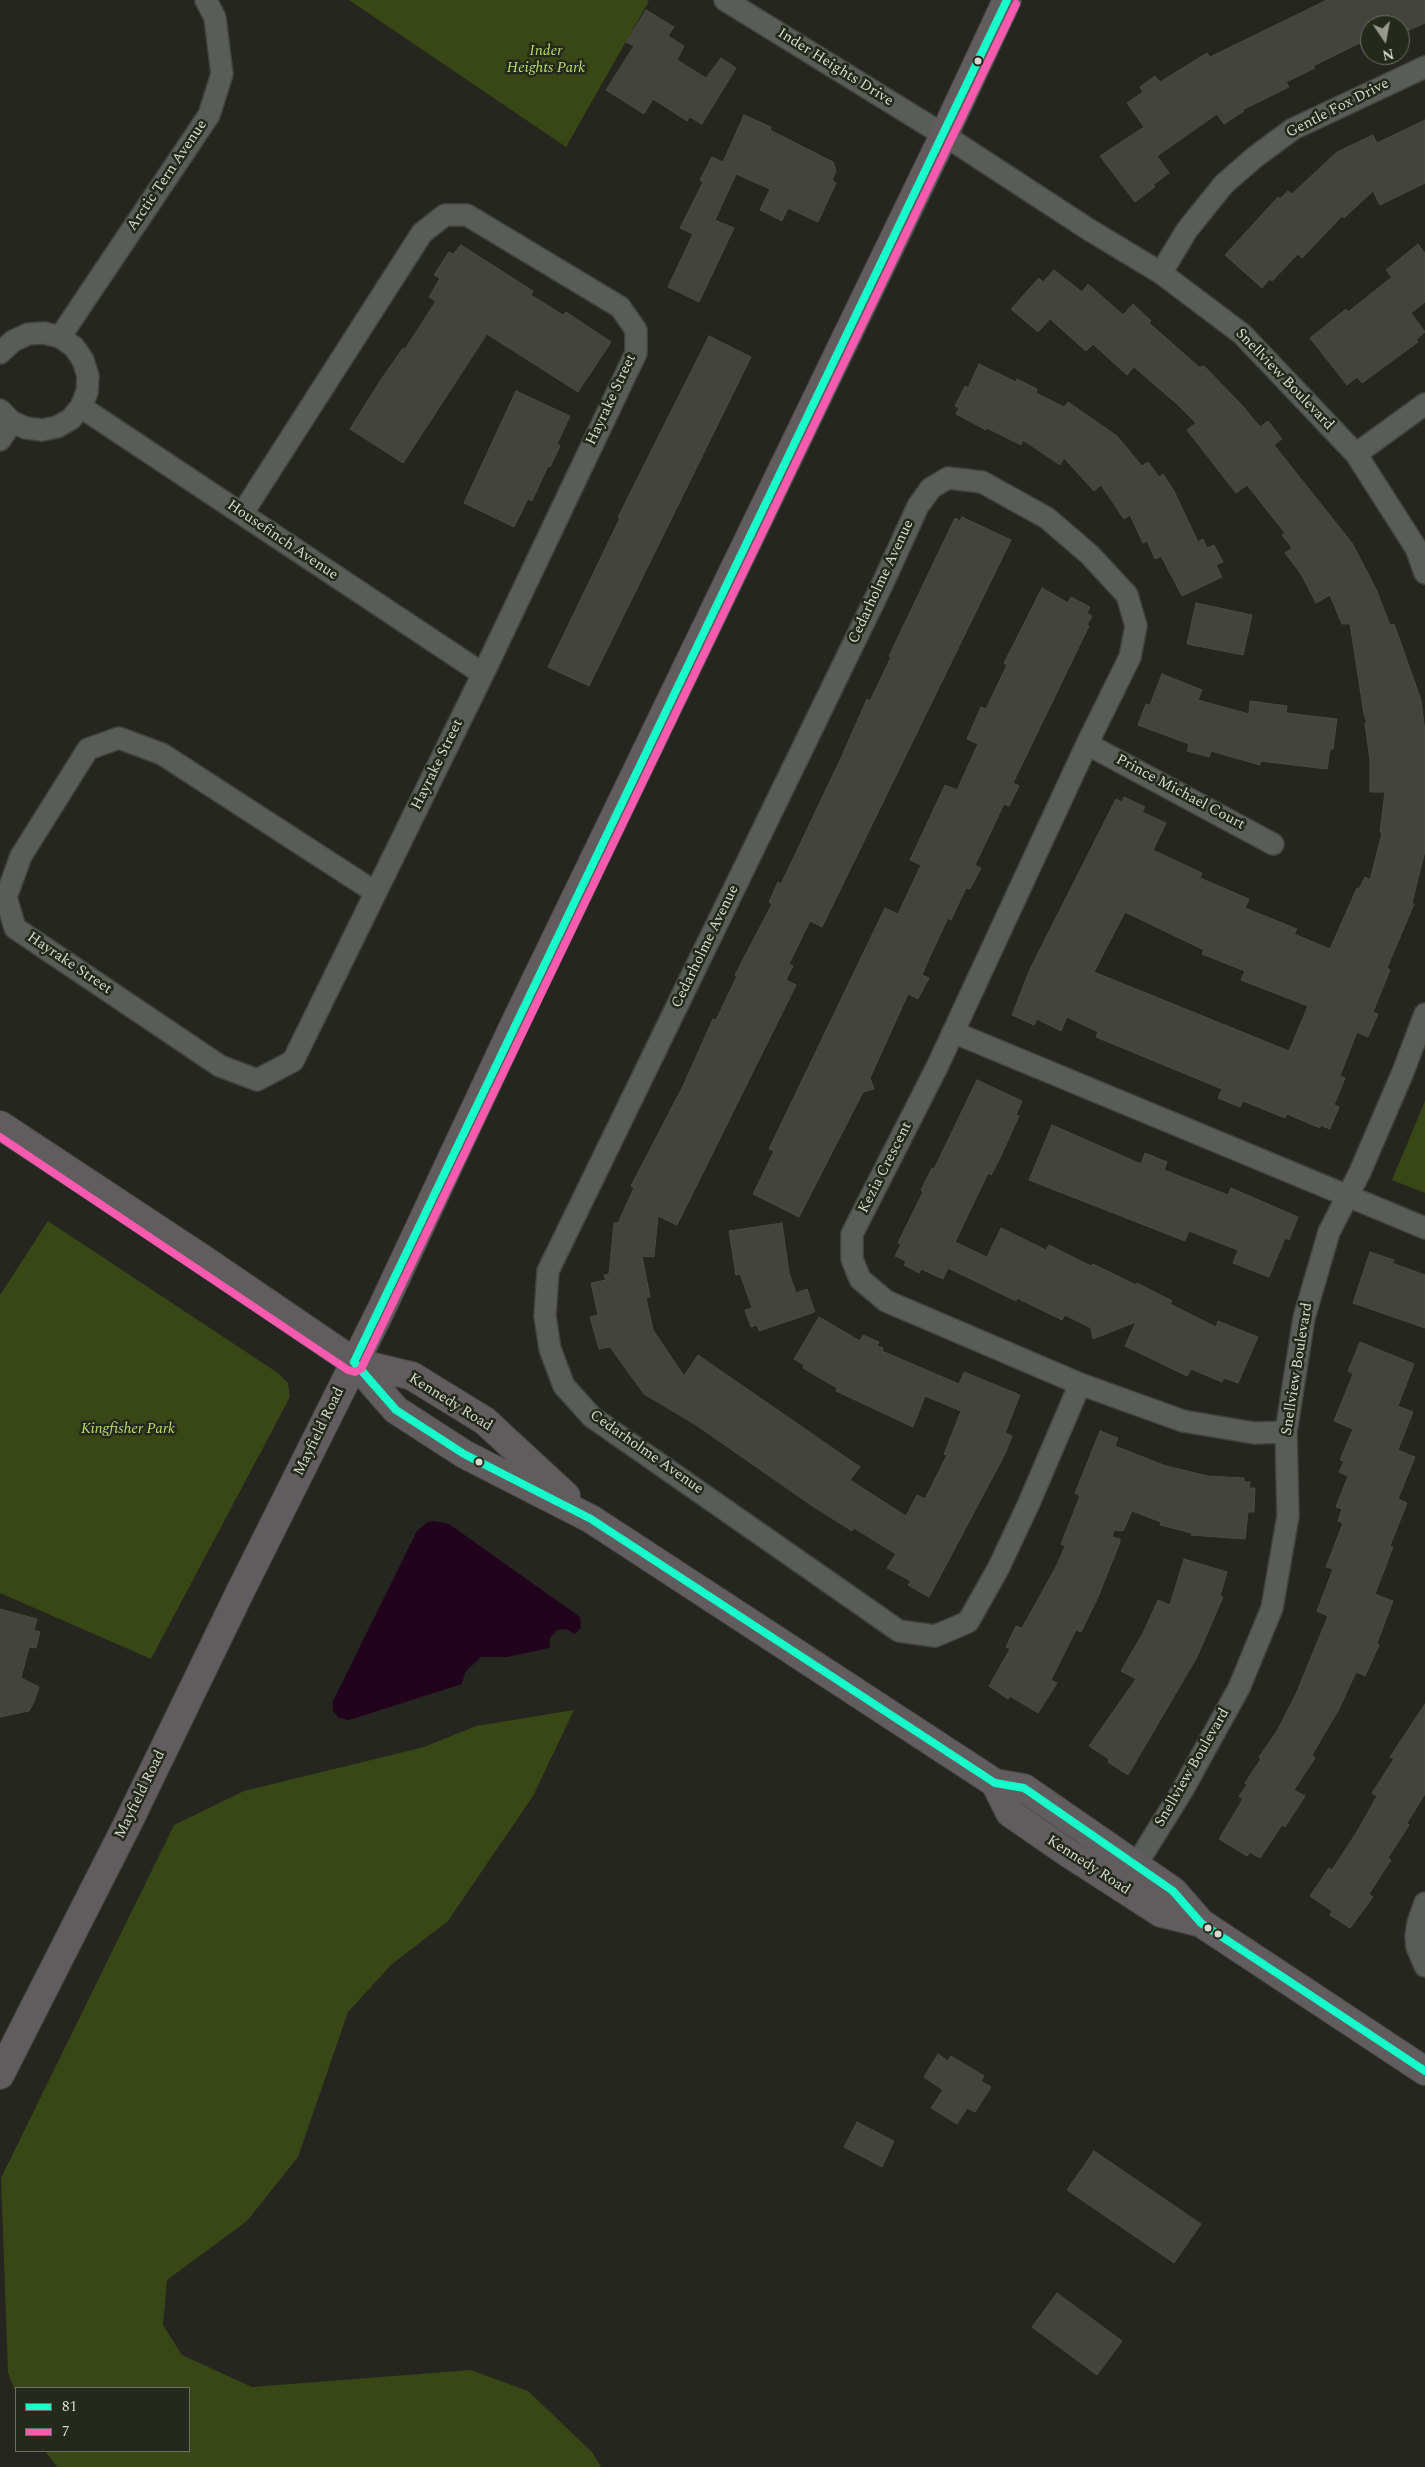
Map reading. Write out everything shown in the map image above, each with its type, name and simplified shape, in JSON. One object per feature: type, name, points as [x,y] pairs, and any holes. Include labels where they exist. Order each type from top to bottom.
[{"type":"main road","name":"Mayfield Road","points":[[0,2075],[128,1824],[354,1362],[525,1001],[944,136],[1007,0]]},
{"type":"main road","points":[[0,1125],[200,1257],[354,1362]]},
{"type":"main road","name":"Kennedy Road","points":[[354,1362],[412,1376],[485,1420],[591,1519]]},
{"type":"main road","name":"Kennedy Road","points":[[354,1362],[396,1410],[464,1454],[591,1519],[995,1783],[1024,1788],[1129,1877],[1173,1891],[1201,1923],[1425,2071]]},
{"type":"street","name":"Arctic Tern Avenue","points":[[60,337],[209,115],[222,74],[215,18],[206,0]]},
{"type":"street","name":"Inder Heights Drive","points":[[725,0],[944,136]]},
{"type":"street","name":"Gentle Fox Drive","points":[[1161,273],[1187,230],[1224,184],[1255,157],[1293,129],[1425,67]]},
{"type":"street","name":"Snellview Boulevard","points":[[944,136],[1088,229],[1161,273],[1242,334],[1356,454],[1416,548],[1425,573]]},
{"type":"street","name":"Hayrake Street","points":[[242,514],[422,232],[445,215],[467,215],[620,307],[636,330],[636,353],[483,674],[293,1061],[257,1080],[220,1066],[15,928],[6,897],[21,856],[88,749],[119,738],[162,754],[375,892]]},
{"type":"street","points":[[0,353],[12,341],[28,334],[44,333],[60,337],[74,347],[83,360],[88,376],[87,392],[81,407],[71,419],[57,427],[42,430],[26,428],[6,416],[0,440]]},
{"type":"street","points":[[1356,454],[1425,404]]},
{"type":"street","name":"Housefinch Avenue","points":[[81,407],[483,674]]},
{"type":"street","name":"Cedarholme Avenue","points":[[953,1032],[1087,744],[1130,657],[1136,626],[1127,594],[1090,555],[1047,518],[982,482],[948,478],[931,488],[918,506],[882,585],[548,1271],[545,1316],[550,1349],[564,1386],[592,1417],[899,1631],[935,1636],[968,1622],[998,1569],[1029,1504],[1080,1384]]},
{"type":"street","name":"Prince Michael Court","points":[[1087,744],[1273,844]]},
{"type":"street","name":"Snellview Boulevard","points":[[1129,1877],[1182,1791],[1239,1688],[1272,1608],[1288,1516],[1286,1432],[1304,1318],[1329,1232],[1348,1196],[1404,1072],[1425,1014]]},
{"type":"street","points":[[953,1032],[1425,1228]]},
{"type":"street","name":"Kezia Crescent","points":[[953,1032],[852,1234],[852,1259],[860,1278],[886,1301],[1080,1384],[1183,1421],[1254,1433],[1286,1432]]},
{"type":"street","points":[[1425,1903],[1416,1936],[1417,1947],[1425,1966]]},
{"type":"green space","name":"Inder Heights Park","points":[[349,0],[647,0],[649,1],[566,147]]},
{"type":"green space","points":[[1425,1101],[1425,1193],[1392,1180]]},
{"type":"green space","name":"Kingfisher Park","points":[[48,1221],[278,1373],[288,1383],[290,1397],[151,1659],[0,1593],[0,1295]]},
{"type":"green space","points":[[574,1710],[533,1796],[448,1921],[391,1965],[348,2012],[298,2157],[247,2221],[167,2280],[163,2325],[182,2355],[252,2387],[471,2370],[528,2391],[592,2452],[601,2467],[57,2467],[46,2452],[190,2452],[190,2387],[15,2387],[15,2390],[8,2373],[1,2178],[174,1825],[244,1791],[424,1747],[476,1726]]},
{"type":"shaded area","points":[[435,1521],[449,1524],[580,1617],[581,1628],[575,1634],[566,1629],[557,1630],[550,1638],[550,1647],[545,1649],[507,1657],[481,1657],[465,1672],[462,1684],[349,1720],[339,1718],[333,1711],[333,1701],[417,1531],[428,1522]]},
{"type":"building","points":[[1327,0],[1425,0],[1425,23],[1410,30],[1410,15],[1360,15],[1360,43],[1313,66],[1315,68],[1286,82],[1289,87],[1242,110],[1244,111],[1224,124],[1217,114],[1157,156],[1169,173],[1153,185],[1155,187],[1135,202],[1100,156],[1144,127],[1127,103],[1143,92],[1140,87],[1155,76],[1160,82],[1207,53],[1210,57]]},
{"type":"building","points":[[646,10],[674,27],[668,36],[684,46],[677,60],[706,78],[721,58],[736,68],[702,124],[690,117],[687,121],[653,99],[644,114],[606,90],[634,46],[626,42]]},
{"type":"building","points":[[744,115],[771,127],[770,130],[833,162],[836,171],[832,180],[836,183],[818,222],[788,208],[782,221],[760,210],[770,189],[736,174],[715,220],[734,228],[699,302],[668,287],[693,234],[680,228],[703,182],[700,180],[712,157],[723,162]]},
{"type":"building","points":[[1425,120],[1425,183],[1380,205],[1373,191],[1344,218],[1342,216],[1302,258],[1298,254],[1272,281],[1270,279],[1262,288],[1225,255],[1278,197],[1280,199],[1288,191],[1292,194],[1337,152],[1373,135],[1377,143]]},
{"type":"building","points":[[1418,244],[1425,253],[1425,302],[1411,313],[1425,332],[1416,340],[1418,342],[1362,383],[1357,377],[1347,385],[1310,338],[1346,309],[1348,312],[1392,277],[1386,270]]},
{"type":"building","points":[[461,245],[533,291],[531,295],[563,315],[566,312],[611,342],[578,392],[487,334],[403,463],[350,429],[380,381],[403,348],[405,349],[436,301],[429,297],[440,278],[434,275],[449,252],[453,254]]},
{"type":"building","points":[[1054,270],[1082,292],[1088,284],[1123,315],[1133,304],[1151,321],[1149,323],[1199,367],[1204,366],[1241,404],[1260,427],[1268,421],[1282,439],[1274,445],[1352,543],[1376,589],[1390,625],[1394,624],[1421,700],[1425,732],[1425,851],[1412,903],[1414,904],[1387,968],[1390,970],[1373,1012],[1378,1014],[1368,1037],[1357,1032],[1340,1076],[1345,1078],[1334,1105],[1339,1107],[1330,1129],[1320,1125],[1320,1128],[1287,1114],[1285,1118],[1243,1101],[1240,1107],[1218,1098],[1222,1089],[1096,1037],[1098,1032],[1067,1017],[1061,1031],[1037,1019],[1034,1025],[1012,1015],[1030,969],[1116,799],[1122,802],[1124,797],[1145,807],[1142,812],[1166,823],[1153,850],[1202,873],[1200,878],[1249,899],[1245,908],[1297,929],[1294,934],[1330,949],[1357,888],[1359,889],[1365,877],[1370,880],[1382,833],[1380,832],[1385,792],[1370,792],[1370,760],[1365,723],[1367,723],[1350,624],[1342,624],[1330,595],[1316,603],[1301,574],[1285,553],[1292,548],[1282,535],[1285,533],[1247,485],[1236,493],[1187,430],[1196,423],[1177,404],[1134,367],[1127,375],[1093,344],[1086,351],[1050,319],[1038,332],[1011,309],[1039,278],[1043,282]],"holes":[[[1125,912],[1204,950],[1202,954],[1245,971],[1241,980],[1308,1006],[1289,1051],[1094,972]]]},
{"type":"building","points":[[709,336],[751,357],[589,686],[548,667],[620,518],[618,517]]},
{"type":"building","points":[[979,364],[1016,382],[1017,379],[1037,389],[1036,393],[1064,407],[1068,402],[1117,436],[1142,466],[1148,462],[1159,477],[1163,474],[1174,491],[1198,542],[1203,539],[1207,548],[1214,545],[1223,562],[1216,565],[1222,577],[1182,596],[1161,556],[1155,559],[1147,541],[1143,543],[1130,515],[1124,519],[1101,485],[1094,491],[1064,458],[1060,465],[1023,440],[1021,445],[987,428],[986,430],[956,414],[959,408],[955,406],[965,386],[968,388]]},
{"type":"building","points":[[516,391],[570,416],[557,444],[560,446],[550,467],[548,466],[532,501],[528,499],[514,527],[464,503]]},
{"type":"building","points":[[962,517],[1011,540],[822,927],[810,921],[789,964],[793,966],[786,980],[796,985],[677,1225],[658,1216],[654,1257],[642,1256],[650,1297],[646,1298],[653,1330],[684,1376],[698,1355],[860,1467],[850,1480],[906,1516],[917,1495],[925,1499],[947,1455],[944,1454],[961,1411],[925,1396],[913,1427],[836,1391],[837,1388],[803,1368],[804,1365],[794,1359],[819,1317],[860,1341],[863,1335],[879,1342],[877,1346],[883,1348],[882,1351],[959,1384],[964,1372],[1020,1395],[1005,1433],[1012,1436],[1005,1454],[929,1597],[908,1585],[911,1581],[887,1568],[896,1554],[854,1528],[852,1531],[811,1505],[696,1425],[644,1394],[610,1347],[599,1349],[590,1317],[598,1315],[591,1283],[606,1280],[604,1275],[609,1274],[614,1223],[618,1223],[634,1188],[631,1186],[683,1086],[713,1019],[716,1020],[737,976],[735,975],[772,904],[769,902],[778,882],[781,884],[867,699],[870,701],[891,657],[889,656],[955,518],[960,521]]},
{"type":"building","points":[[1042,588],[1068,603],[1071,597],[1090,607],[1087,613],[1092,616],[1087,625],[1089,626],[1013,783],[1019,786],[1009,806],[1004,804],[975,865],[981,868],[970,889],[966,888],[951,920],[948,918],[931,954],[922,975],[929,978],[918,999],[908,994],[870,1078],[874,1089],[863,1092],[799,1217],[753,1194],[774,1151],[769,1149],[885,908],[898,914],[921,865],[910,860],[945,785],[957,790],[978,744],[967,739],[981,707],[986,709],[1007,665],[1004,663]]},
{"type":"building","points":[[1196,603],[1252,615],[1243,655],[1187,644]]},
{"type":"building","points":[[1162,674],[1202,690],[1198,700],[1249,714],[1250,701],[1287,706],[1286,713],[1337,719],[1333,749],[1330,749],[1327,769],[1260,761],[1260,765],[1211,751],[1209,757],[1187,751],[1189,744],[1138,725],[1146,704],[1150,705]]},
{"type":"building","points":[[977,1080],[1022,1101],[1016,1115],[1019,1116],[1000,1158],[991,1175],[988,1173],[955,1242],[987,1257],[1001,1228],[1046,1250],[1049,1245],[1091,1266],[1093,1264],[1136,1285],[1137,1283],[1172,1301],[1170,1304],[1216,1327],[1218,1321],[1258,1337],[1238,1383],[1224,1378],[1222,1382],[1191,1369],[1187,1376],[1125,1346],[1136,1322],[1093,1339],[1091,1328],[1065,1315],[1062,1320],[1017,1298],[1016,1301],[948,1268],[943,1279],[921,1269],[919,1273],[904,1265],[906,1261],[895,1256],[901,1244],[898,1243],[923,1192],[921,1190],[932,1168],[934,1169]]},
{"type":"building","points":[[1052,1125],[1141,1164],[1145,1153],[1167,1162],[1164,1170],[1228,1195],[1231,1188],[1298,1217],[1289,1240],[1285,1238],[1269,1277],[1233,1263],[1238,1250],[1189,1231],[1185,1241],[1029,1180]]},
{"type":"building","points":[[782,1223],[789,1273],[796,1293],[807,1289],[815,1312],[759,1331],[757,1325],[751,1327],[745,1310],[752,1308],[740,1274],[736,1275],[729,1231]]},
{"type":"building","points":[[1370,1252],[1394,1260],[1392,1263],[1425,1275],[1425,1328],[1353,1303]]},
{"type":"building","points":[[1360,1342],[1414,1364],[1398,1406],[1413,1412],[1398,1450],[1415,1457],[1398,1499],[1407,1503],[1390,1546],[1393,1547],[1375,1594],[1393,1601],[1377,1643],[1379,1645],[1365,1676],[1356,1672],[1339,1709],[1312,1755],[1315,1758],[1294,1790],[1305,1796],[1285,1827],[1282,1825],[1260,1858],[1250,1852],[1247,1856],[1219,1839],[1243,1799],[1239,1796],[1247,1785],[1245,1783],[1261,1759],[1259,1757],[1277,1731],[1296,1694],[1328,1616],[1317,1611],[1333,1569],[1326,1567],[1343,1523],[1338,1521],[1342,1509],[1336,1507],[1348,1476],[1339,1472],[1344,1461],[1340,1460],[1353,1429],[1334,1421],[1353,1374],[1348,1371]]},
{"type":"building","points":[[1100,1431],[1118,1438],[1115,1446],[1166,1466],[1208,1476],[1244,1478],[1244,1482],[1250,1482],[1249,1488],[1255,1488],[1254,1512],[1248,1512],[1245,1539],[1191,1535],[1192,1533],[1160,1525],[1161,1522],[1132,1511],[1123,1531],[1114,1530],[1112,1537],[1120,1539],[1120,1542],[1098,1597],[1081,1632],[1076,1630],[1051,1680],[1057,1683],[1038,1713],[1010,1696],[1008,1699],[989,1686],[1010,1649],[1006,1647],[1016,1626],[1022,1628],[1057,1565],[1065,1546],[1061,1544],[1080,1496],[1075,1493]]},
{"type":"building","points":[[1184,1559],[1227,1572],[1220,1596],[1223,1597],[1197,1657],[1128,1775],[1108,1762],[1109,1759],[1089,1746],[1136,1679],[1121,1671],[1144,1631],[1158,1600],[1170,1605]]},
{"type":"building","points":[[0,1609],[37,1619],[34,1630],[40,1632],[36,1648],[29,1647],[21,1678],[39,1687],[34,1702],[29,1711],[0,1717]]},
{"type":"building","points":[[1425,1704],[1425,1794],[1407,1823],[1409,1825],[1388,1858],[1391,1860],[1369,1894],[1373,1897],[1350,1928],[1330,1915],[1332,1911],[1310,1896],[1329,1868],[1332,1870],[1358,1830],[1377,1796],[1372,1793],[1394,1759],[1390,1757]]},
{"type":"building","points":[[938,2054],[948,2061],[951,2056],[984,2076],[981,2081],[991,2087],[975,2112],[967,2108],[957,2124],[931,2108],[943,2090],[924,2077]]},
{"type":"building","points":[[857,2122],[894,2141],[882,2167],[844,2147]]},
{"type":"building","points":[[1094,2151],[1201,2224],[1174,2263],[1067,2190]]},
{"type":"building","points":[[1057,2293],[1122,2341],[1097,2375],[1032,2327]]},
{"type":"transit line","name":"81","points":[[354,1362],[1007,0]]},
{"type":"transit line","name":"7","points":[[0,1137],[348,1370],[355,1372],[361,1369],[1016,4]]},
{"type":"transit line","name":"81","points":[[354,1362],[396,1410],[464,1454],[591,1519],[995,1783],[1024,1788],[1173,1891],[1201,1923],[1425,2071]]}]
